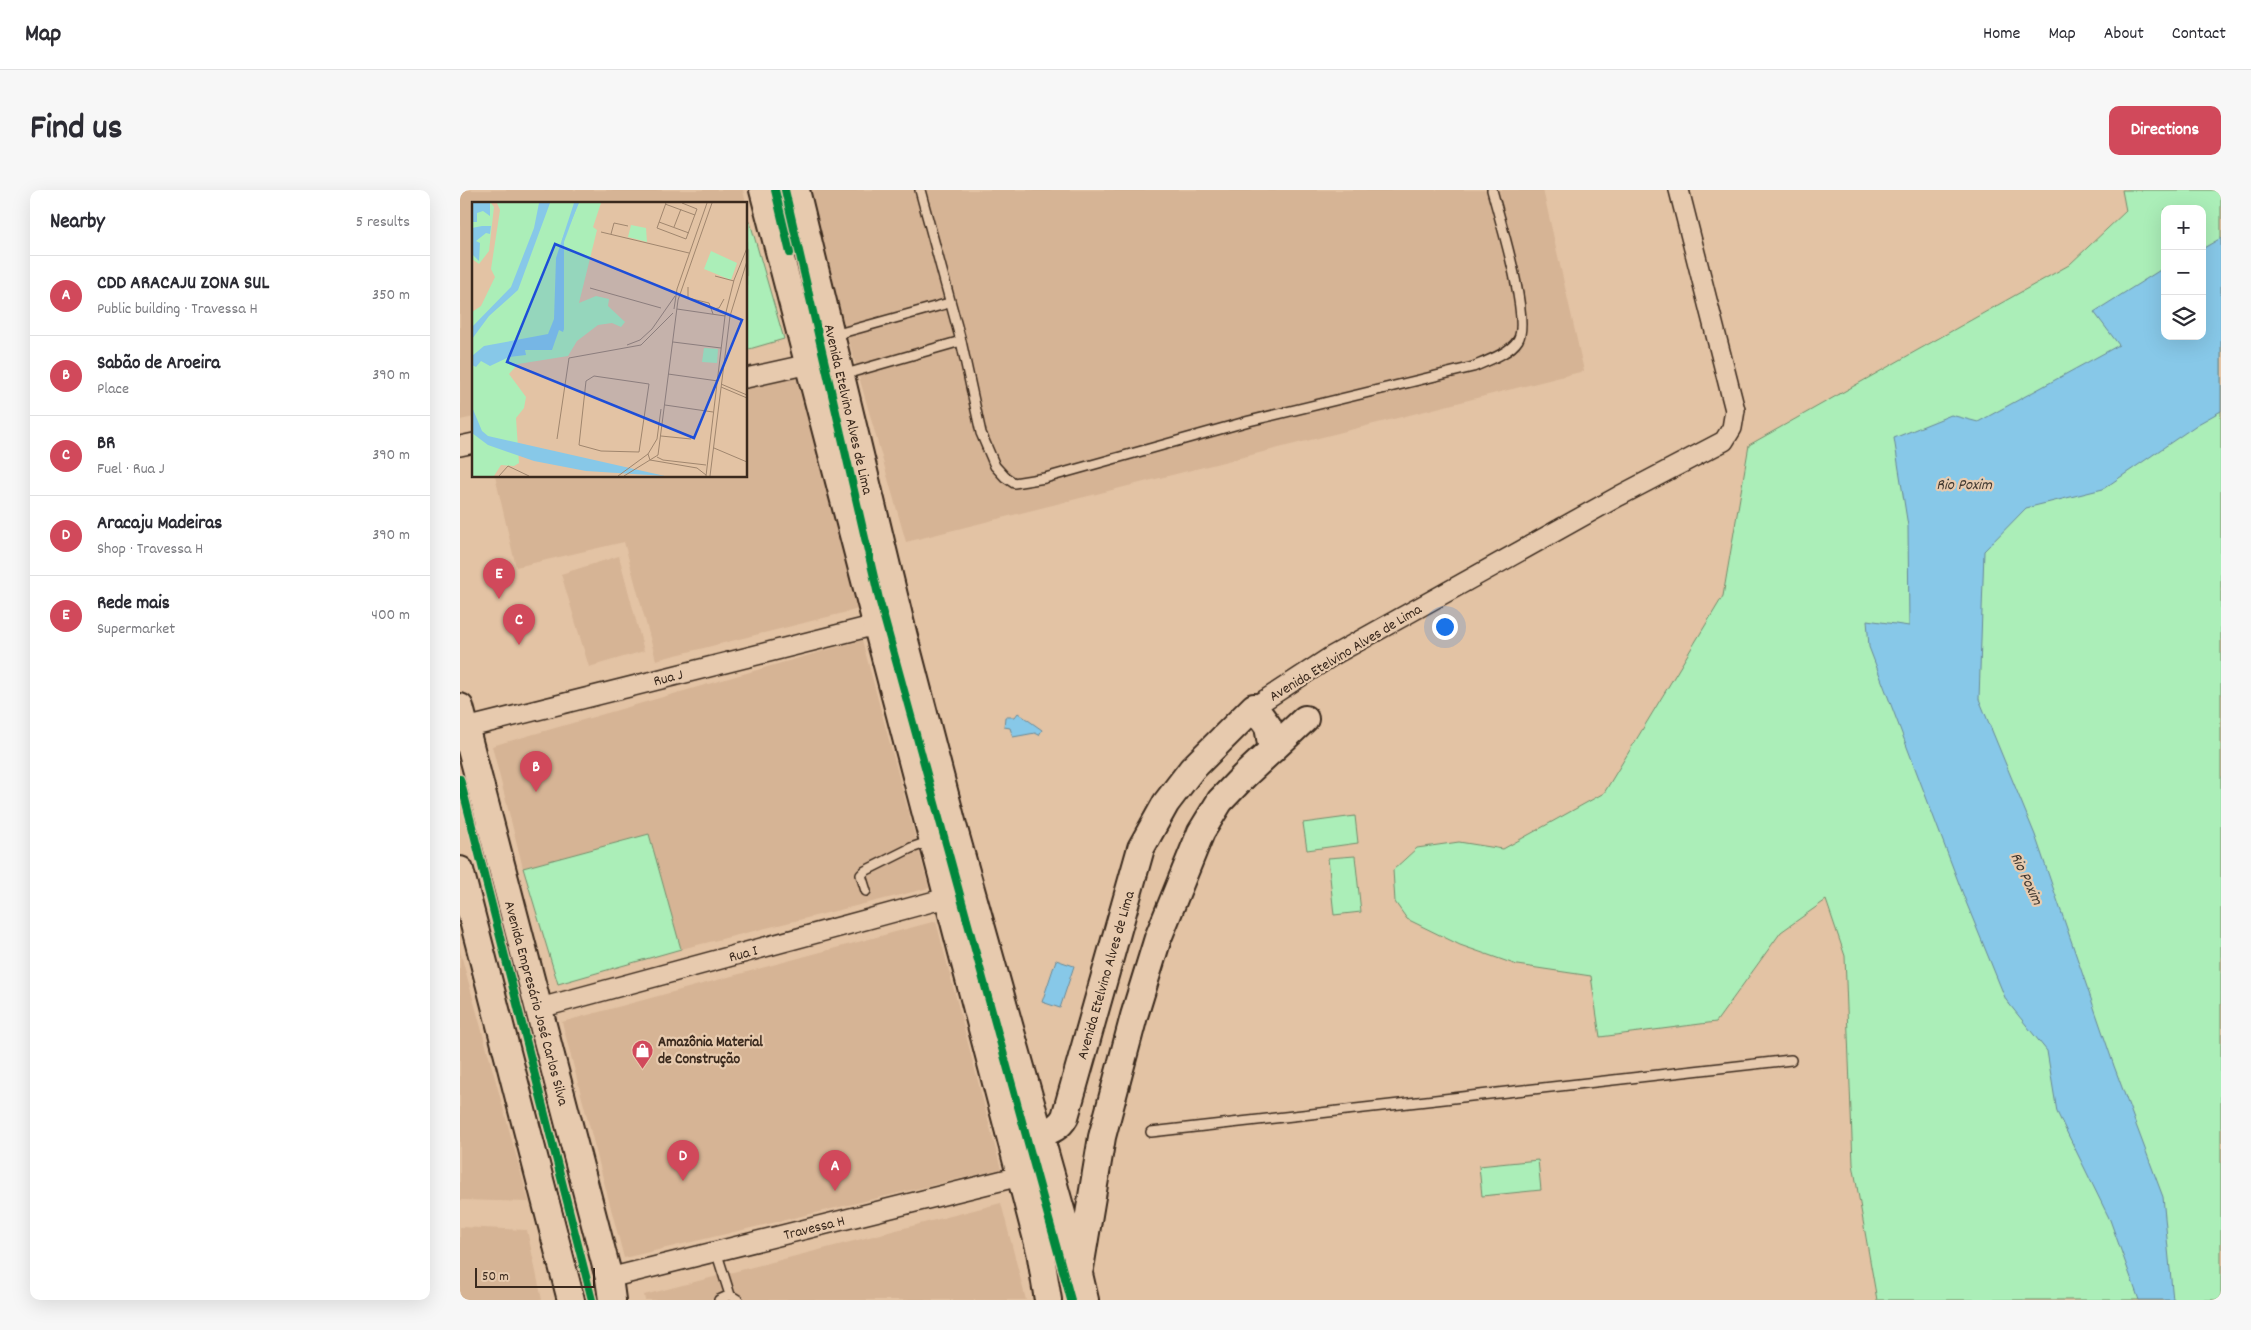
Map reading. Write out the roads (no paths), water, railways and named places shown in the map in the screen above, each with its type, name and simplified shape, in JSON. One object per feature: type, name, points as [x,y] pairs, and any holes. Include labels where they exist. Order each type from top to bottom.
[{"type":"main road","name":"Avenida Etelvino Alves de Lima","points":[[762,190],[1040,1251],[1048,1300]]},
{"type":"main road","name":"Avenida Etelvino Alves de Lima","points":[[796,190],[902,627],[954,829],[1079,1274],[1084,1300]]},
{"type":"main road","name":"Avenida Etelvino Alves de Lima","points":[[1040,1134],[1055,1129],[1065,1117],[1141,848],[1166,803],[1192,768],[1254,707]]},
{"type":"main road","points":[[1254,707],[1268,726],[1272,750]]},
{"type":"main road","name":"Avenida Etelvino Alves de Lima","points":[[1079,1274],[1102,1137],[1134,1016],[1158,938],[1201,832],[1220,801],[1305,719]]},
{"type":"main road","name":"Avenida Empresário José Carlos Silva","points":[[462,721],[517,931],[540,1008],[610,1289]]},
{"type":"main road","points":[[460,870],[572,1300]]},
{"type":"street","name":"Avenida Etelvino Alves de Lima","points":[[1254,707],[1332,656],[1619,496],[1724,441],[1732,428],[1735,410],[1678,190]]},
{"type":"street","points":[[748,378],[809,364]]},
{"type":"street","points":[[876,624],[902,627]]},
{"type":"street","name":"Rua J","points":[[462,721],[876,624]]},
{"type":"street","name":"Rua I","points":[[540,1008],[946,898]]},
{"type":"street","name":"Travessa H","points":[[610,1289],[716,1251],[1020,1176]]},
{"type":"lane","points":[[920,190],[949,303],[961,341],[981,433],[995,466],[1005,477],[1014,483],[1045,478],[1249,421],[1473,367],[1501,354],[1518,341],[1523,328],[1520,303],[1492,190]]},
{"type":"lane","points":[[832,335],[949,303]]},
{"type":"lane","points":[[842,375],[961,341]]},
{"type":"lane","points":[[866,891],[861,875],[865,871],[911,848],[932,841]]},
{"type":"lane","points":[[1151,1132],[1791,1060]]},
{"type":"lane","points":[[716,1251],[734,1298],[719,1300]]},
{"type":"water","name":"Rio Poxim","points":[[2221,238],[2221,411],[2198,424],[2103,489],[2026,508],[1984,551],[1979,699],[2035,835],[2114,1066],[2163,1197],[2173,1300],[2139,1300],[2110,1220],[2057,1112],[2047,1051],[2006,1000],[1966,902],[1869,647],[1867,620],[1909,626],[1908,526],[1894,438],[1951,415],[1978,422],[2119,345],[2094,312],[2161,270],[2161,340],[2206,340],[2206,247]]},
{"type":"water","points":[[1018,713],[1042,730],[1039,735],[1035,733],[1013,737],[1010,728],[1004,727],[1005,717],[1015,717]]},
{"type":"water","points":[[1056,960],[1074,966],[1060,1008],[1042,1002]]},
{"type":"place","name":"Rede mais","points":[[499,599]]},
{"type":"place","name":"BR","points":[[519,645]]},
{"type":"place","name":"Sabão de Aroeira","points":[[536,792]]},
{"type":"place","name":"Amazônia Material de Construção","points":[[642,1069]]},
{"type":"place","name":"Aracaju Madeiras","points":[[683,1181]]},
{"type":"place","name":"CDD ARACAJU ZONA SUL","points":[[835,1191]]}]
